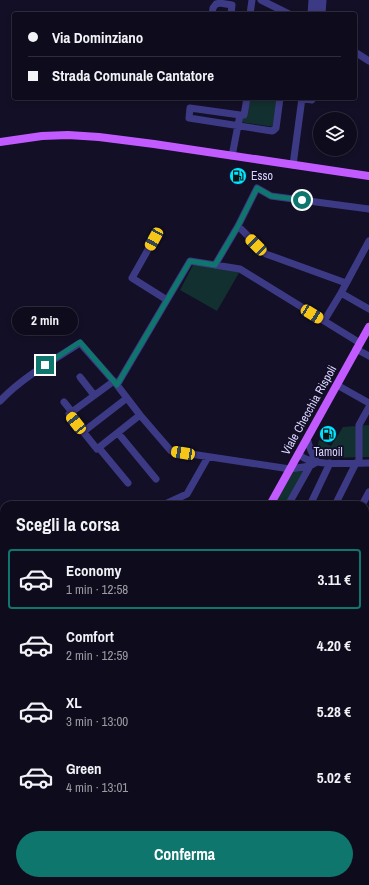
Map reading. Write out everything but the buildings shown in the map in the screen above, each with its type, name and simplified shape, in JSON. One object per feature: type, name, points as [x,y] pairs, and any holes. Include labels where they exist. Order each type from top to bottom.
[{"type":"main road","points":[[0,142],[42,136],[104,137],[369,176]]},
{"type":"main road","name":"Viale Checchia Rispoli","points":[[272,501],[369,327]]},
{"type":"street","points":[[250,12],[252,0]]},
{"type":"street","points":[[261,0],[285,12]]},
{"type":"street","points":[[310,12],[312,0]]},
{"type":"street","points":[[316,12],[317,0]]},
{"type":"street","points":[[322,12],[323,0]]},
{"type":"street","points":[[212,12],[216,4],[232,3]]},
{"type":"street","points":[[357,53],[369,61]]},
{"type":"street","points":[[247,100],[244,115],[190,108],[189,118],[272,131],[276,128],[280,100]]},
{"type":"street","points":[[293,165],[305,100]]},
{"type":"street","points":[[232,156],[240,114]]},
{"type":"street","points":[[215,265],[238,226],[257,188],[271,196],[369,209]]},
{"type":"street","points":[[238,226],[266,254],[346,283]]},
{"type":"street","points":[[154,239],[132,278],[167,300]]},
{"type":"street","points":[[324,321],[346,283],[366,256],[369,240]]},
{"type":"street","points":[[128,483],[99,448],[97,450],[69,414],[94,395],[116,383],[190,261],[240,269],[324,321],[369,356]]},
{"type":"street","points":[[341,292],[369,308]]},
{"type":"street","points":[[0,401],[10,390],[22,381],[80,342],[116,383],[140,415],[171,451],[290,469],[310,466],[317,462]]},
{"type":"street","points":[[80,377],[94,395]]},
{"type":"street","points":[[337,385],[369,402]]},
{"type":"street","points":[[83,432],[127,398]]},
{"type":"street","points":[[64,402],[72,412]]},
{"type":"street","points":[[337,501],[358,463],[359,426],[369,406]]},
{"type":"street","points":[[99,448],[140,415]]},
{"type":"street","points":[[118,433],[156,479]]},
{"type":"street","points":[[307,438],[309,447],[317,462]]},
{"type":"street","points":[[298,454],[307,460],[317,462],[369,462]]},
{"type":"street","points":[[172,501],[187,494],[208,457]]},
{"type":"street","points":[[312,501],[330,463]]},
{"type":"street","points":[[290,501],[310,466]]},
{"type":"street","points":[[364,501],[369,492]]},
{"type":"green space","points":[[248,100],[279,100],[274,127],[240,122]]},
{"type":"green space","points":[[194,263],[240,271],[217,311],[180,290]]},
{"type":"green space","points":[[369,425],[369,457],[320,458],[317,449],[319,440],[331,446],[343,427]]},
{"type":"green space","points":[[306,468],[289,501],[273,501],[291,470]]},
{"type":"place","name":"Esso","points":[[238,176]]},
{"type":"place","name":"Tamoil","points":[[328,434]]},
{"type":"route","points":[[45,365],[80,342],[117,385],[190,261],[215,265],[238,226],[257,188],[271,196],[302,200]]}]
